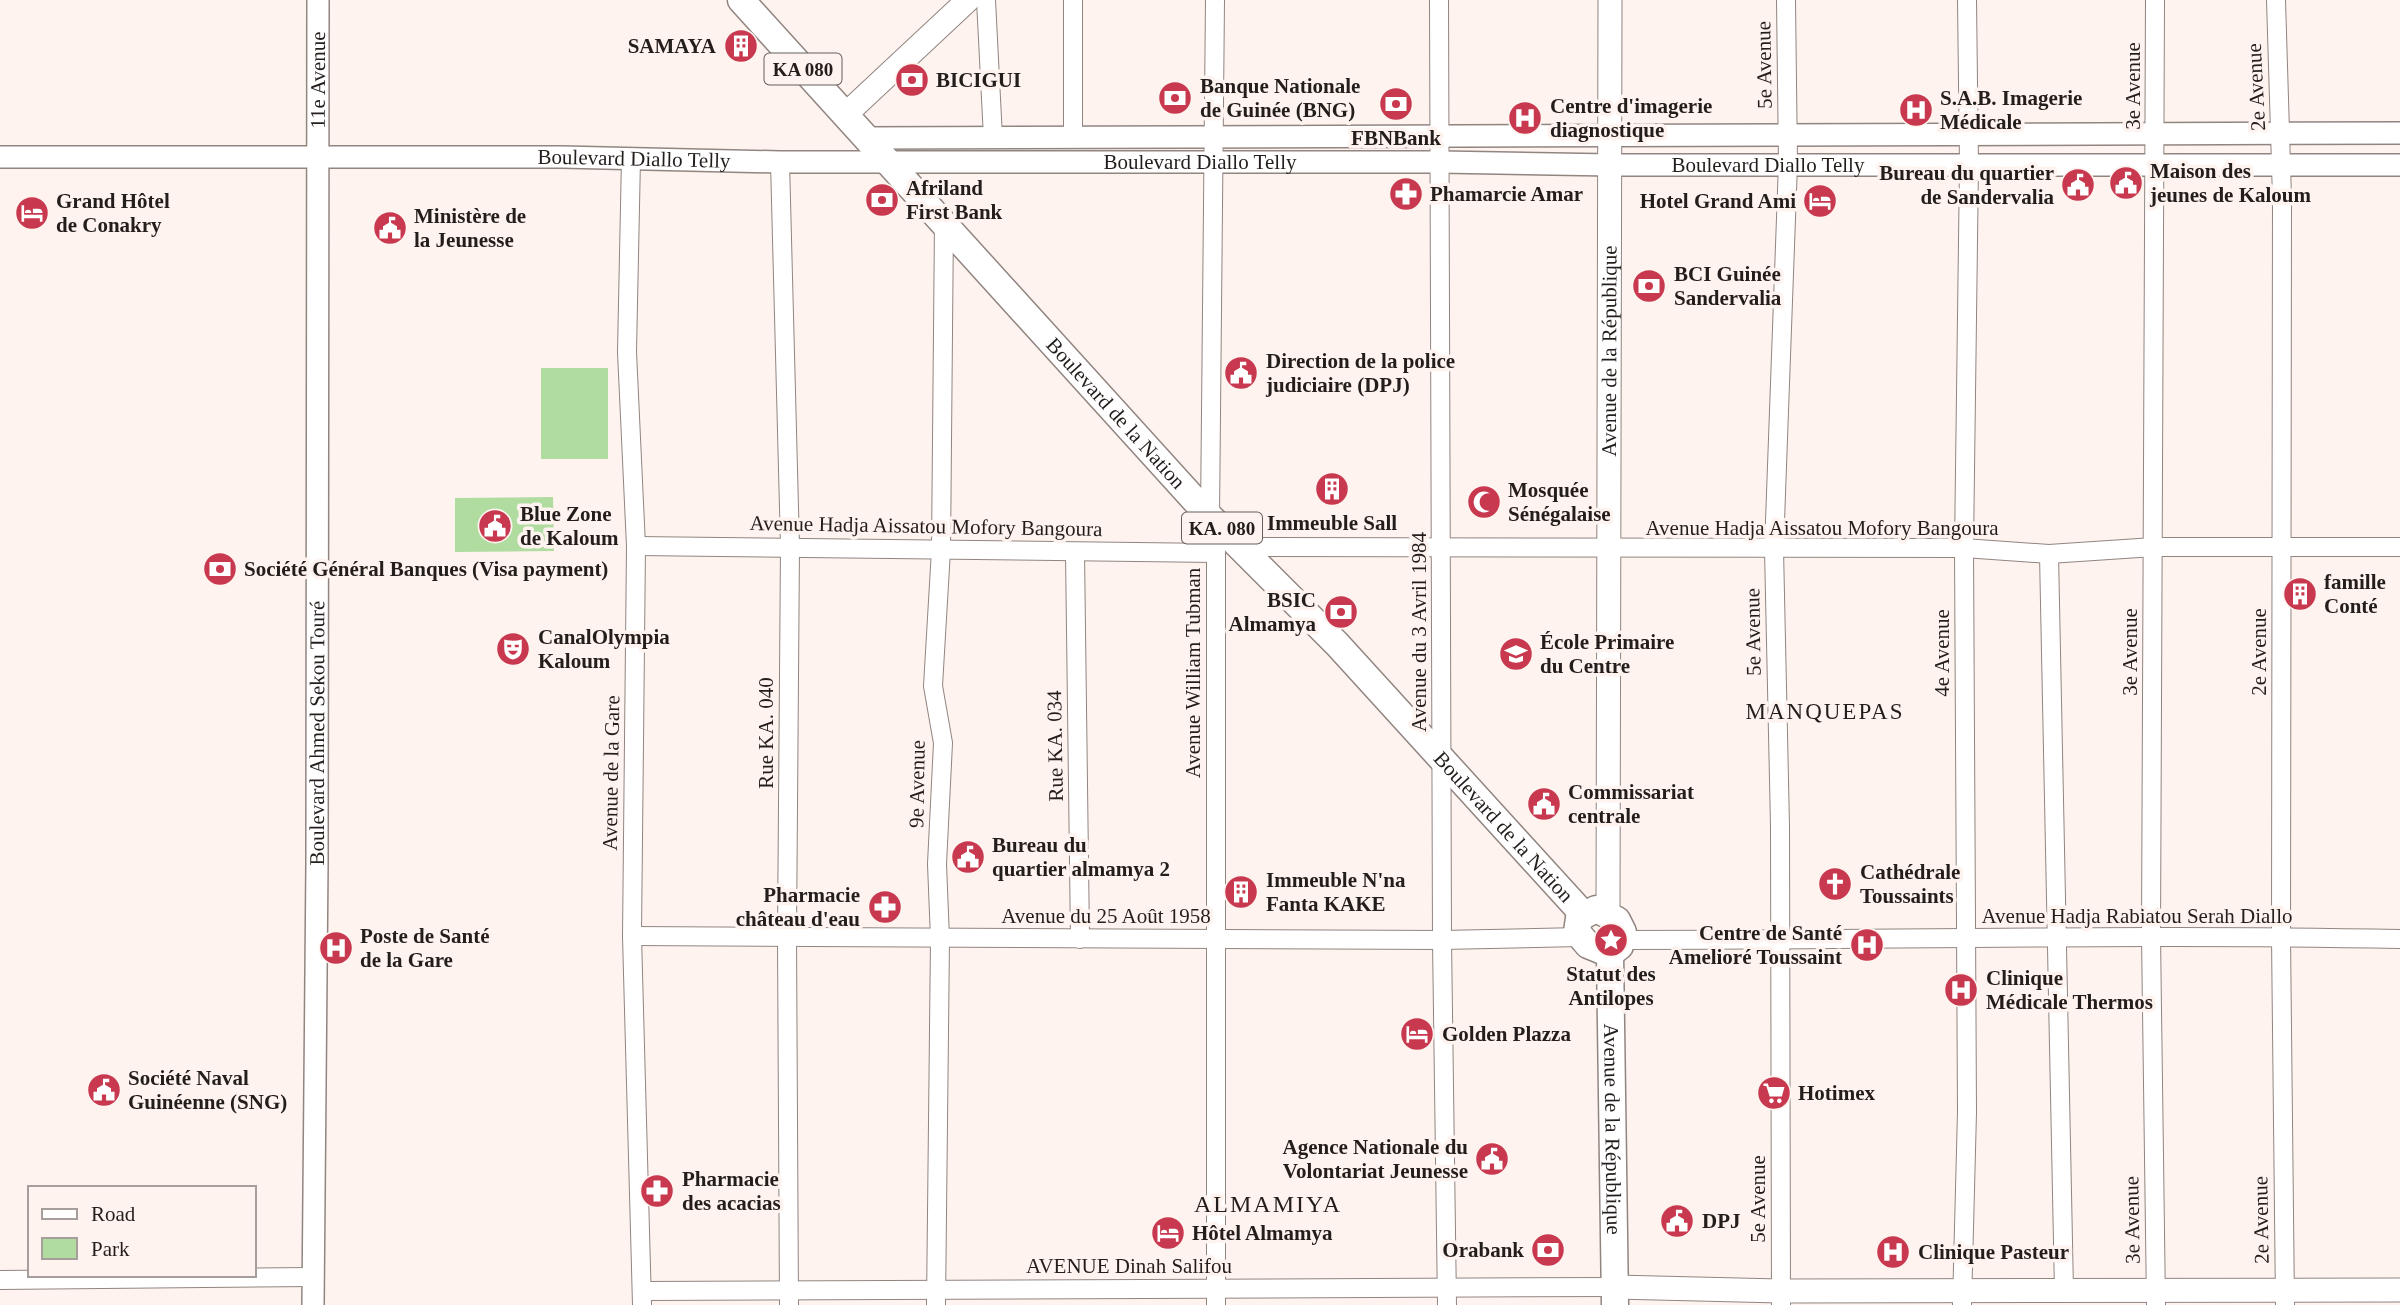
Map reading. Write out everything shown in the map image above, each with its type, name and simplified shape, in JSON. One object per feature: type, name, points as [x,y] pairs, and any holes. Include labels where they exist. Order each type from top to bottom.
[{"type":"main road","name":"Boulevard de la Nation","points":[[741,0],[1210,517],[1243,547],[1442,758],[1590,921]]},
{"type":"main road","points":[[845,115],[968,0]]},
{"type":"main road","name":"Avenue de la République","points":[[1590,921],[1611,550],[1610,0]]},
{"type":"main road","points":[[1590,921],[1621,926],[1616,947],[1588,946],[1590,921]]},
{"type":"main road","name":"Avenue de la République","points":[[1615,1296],[1616,947]]},
{"type":"main road","points":[[1615,1296],[1962,1298],[2064,1291],[2156,1297],[2285,1297],[2400,1290]]},
{"type":"street","name":"11e Avenue","points":[[318,0],[318,159]]},
{"type":"street","points":[[986,0],[993,138]]},
{"type":"street","points":[[1073,0],[1073,138]]},
{"type":"street","name":"Avenue William Tubman","points":[[1215,0],[1214,137],[1211,163],[1210,517],[1216,553],[1216,1297]]},
{"type":"street","name":"Avenue du 3 Avril 1984","points":[[1439,0],[1443,549],[1442,940],[1447,1296]]},
{"type":"street","name":"5e Avenue","points":[[1782,1298],[1780,826],[1774,549],[1788,163],[1786,0]]},
{"type":"street","name":"4e Avenue","points":[[1962,1298],[1967,1112],[1964,548],[1969,164],[1967,0]]},
{"type":"street","name":"3e Avenue","points":[[2155,0],[2151,935],[2156,1297]]},
{"type":"street","name":"2e Avenue","points":[[2276,0],[2281,134],[2281,937],[2285,1297]]},
{"type":"street","name":"Boulevard Diallo Telly","points":[[866,138],[2400,133]]},
{"type":"street","name":"Boulevard Diallo Telly","points":[[0,157],[631,158],[780,162],[1440,162],[1611,166],[1788,163],[2400,165]]},
{"type":"street","name":"Avenue de la Gare","points":[[631,158],[627,352],[636,546],[632,936],[643,1298]]},
{"type":"street","name":"Boulevard Ahmed Sekou Touré","points":[[313,1305],[318,159]]},
{"type":"street","name":"Rue KA. 040","points":[[780,162],[790,546],[787,936],[789,1297]]},
{"type":"street","name":"9e Avenue","points":[[936,1297],[940,939],[937,864],[943,743],[933,686],[941,551],[943,222]]},
{"type":"street","name":"Avenue Hadja Aissatou Mofory Bangoura","points":[[636,546],[1216,553]]},
{"type":"street","name":"Avenue Hadja Aissatou Mofory Bangoura","points":[[1243,547],[1611,550],[1964,548],[2049,554],[2154,547],[2400,547]]},
{"type":"street","name":"Rue KA. 034","points":[[1075,552],[1080,939]]},
{"type":"street","points":[[2049,554],[2064,1291]]},
{"type":"street","name":"Avenue du 25 Août 1958","points":[[632,936],[1442,940],[1590,921]]},
{"type":"street","name":"Avenue Hadja Rabiatou Serah Diallo","points":[[1616,947],[1779,940],[1967,940],[2057,935],[2400,939]]},
{"type":"street","points":[[256,1277],[313,1276]]},
{"type":"street","points":[[0,1280],[235,1277]]},
{"type":"street","name":"AVENUE Dinah Salifou","points":[[643,1298],[1615,1296]]},
{"type":"green space","points":[[541,368],[608,368],[608,459],[541,459]]},
{"type":"green space","points":[[553,497],[554,551],[455,552],[455,498]]},
{"type":"place","name":"SAMAYA","points":[[741,46]]},
{"type":"place","name":"BICIGUI","points":[[912,80]]},
{"type":"place","name":"Banque Nationale de Guinée (BNG)","points":[[1175,98]]},
{"type":"place","name":"FBNBank","points":[[1396,104]]},
{"type":"place","name":"S.A.B. Imagerie Médicale","points":[[1916,110]]},
{"type":"place","name":"Centre d'imagerie diagnostique","points":[[1525,118]]},
{"type":"place","name":"Maison des jeunes de Kaloum","points":[[2126,183]]},
{"type":"place","name":"Bureau du quartier de Sandervalia","points":[[2078,185]]},
{"type":"place","name":"Phamarcie Amar","points":[[1406,194]]},
{"type":"place","name":"Afriland First Bank","points":[[882,200]]},
{"type":"place","name":"Hotel Grand Ami","points":[[1820,201]]},
{"type":"place","name":"Grand Hôtel de Conakry","points":[[32,213]]},
{"type":"place","name":"Ministère de la Jeunesse","points":[[390,228]]},
{"type":"place","name":"BCI Guinée Sandervalia","points":[[1649,286]]},
{"type":"place","name":"Direction de la police judiciaire (DPJ)","points":[[1241,373]]},
{"type":"place","name":"Immeuble Sall","points":[[1332,489]]},
{"type":"place","name":"Mosquée Sénégalaise","points":[[1484,502]]},
{"type":"place","name":"Blue Zone de Kaloum","points":[[495,526]]},
{"type":"place","name":"Société Général Banques (Visa payment)","points":[[220,569]]},
{"type":"place","name":"famille Conté","points":[[2300,594]]},
{"type":"place","name":"BSIC Almamya","points":[[1341,612]]},
{"type":"place","name":"CanalOlympia Kaloum","points":[[513,649]]},
{"type":"place","name":"École Primaire du Centre","points":[[1516,654]]},
{"type":"place","name":"Commissariat centrale","points":[[1544,804]]},
{"type":"place","name":"Bureau du quartier almamya 2","points":[[968,857]]},
{"type":"place","name":"Cathédrale Toussaints","points":[[1835,884]]},
{"type":"place","name":"Immeuble N'na Fanta KAKE","points":[[1241,892]]},
{"type":"place","name":"Pharmacie château d'eau","points":[[885,907]]},
{"type":"place","name":"Statut des Antilopes","points":[[1611,940]]},
{"type":"place","name":"Centre de Santé Amelioré Toussaint","points":[[1867,945]]},
{"type":"place","name":"Poste de Santé de la Gare","points":[[336,948]]},
{"type":"place","name":"Clinique Médicale Thermos","points":[[1961,990]]},
{"type":"place","name":"Golden Plazza","points":[[1417,1034]]},
{"type":"place","name":"Société Naval Guinéenne (SNG)","points":[[104,1090]]},
{"type":"place","name":"Hotimex","points":[[1774,1093]]},
{"type":"place","name":"Agence Nationale du Volontariat Jeunesse","points":[[1492,1159]]},
{"type":"place","name":"Pharmacie des acacias","points":[[657,1191]]},
{"type":"place","name":"DPJ","points":[[1677,1221]]},
{"type":"place","name":"Hôtel Almamya","points":[[1168,1233]]},
{"type":"place","name":"Orabank","points":[[1548,1250]]},
{"type":"place","name":"Clinique Pasteur","points":[[1893,1252]]},
{"type":"district","name":"MANQUEPAS","points":[[1825,711]]},
{"type":"district","name":"ALMAMIYA","points":[[1268,1204]]}]
